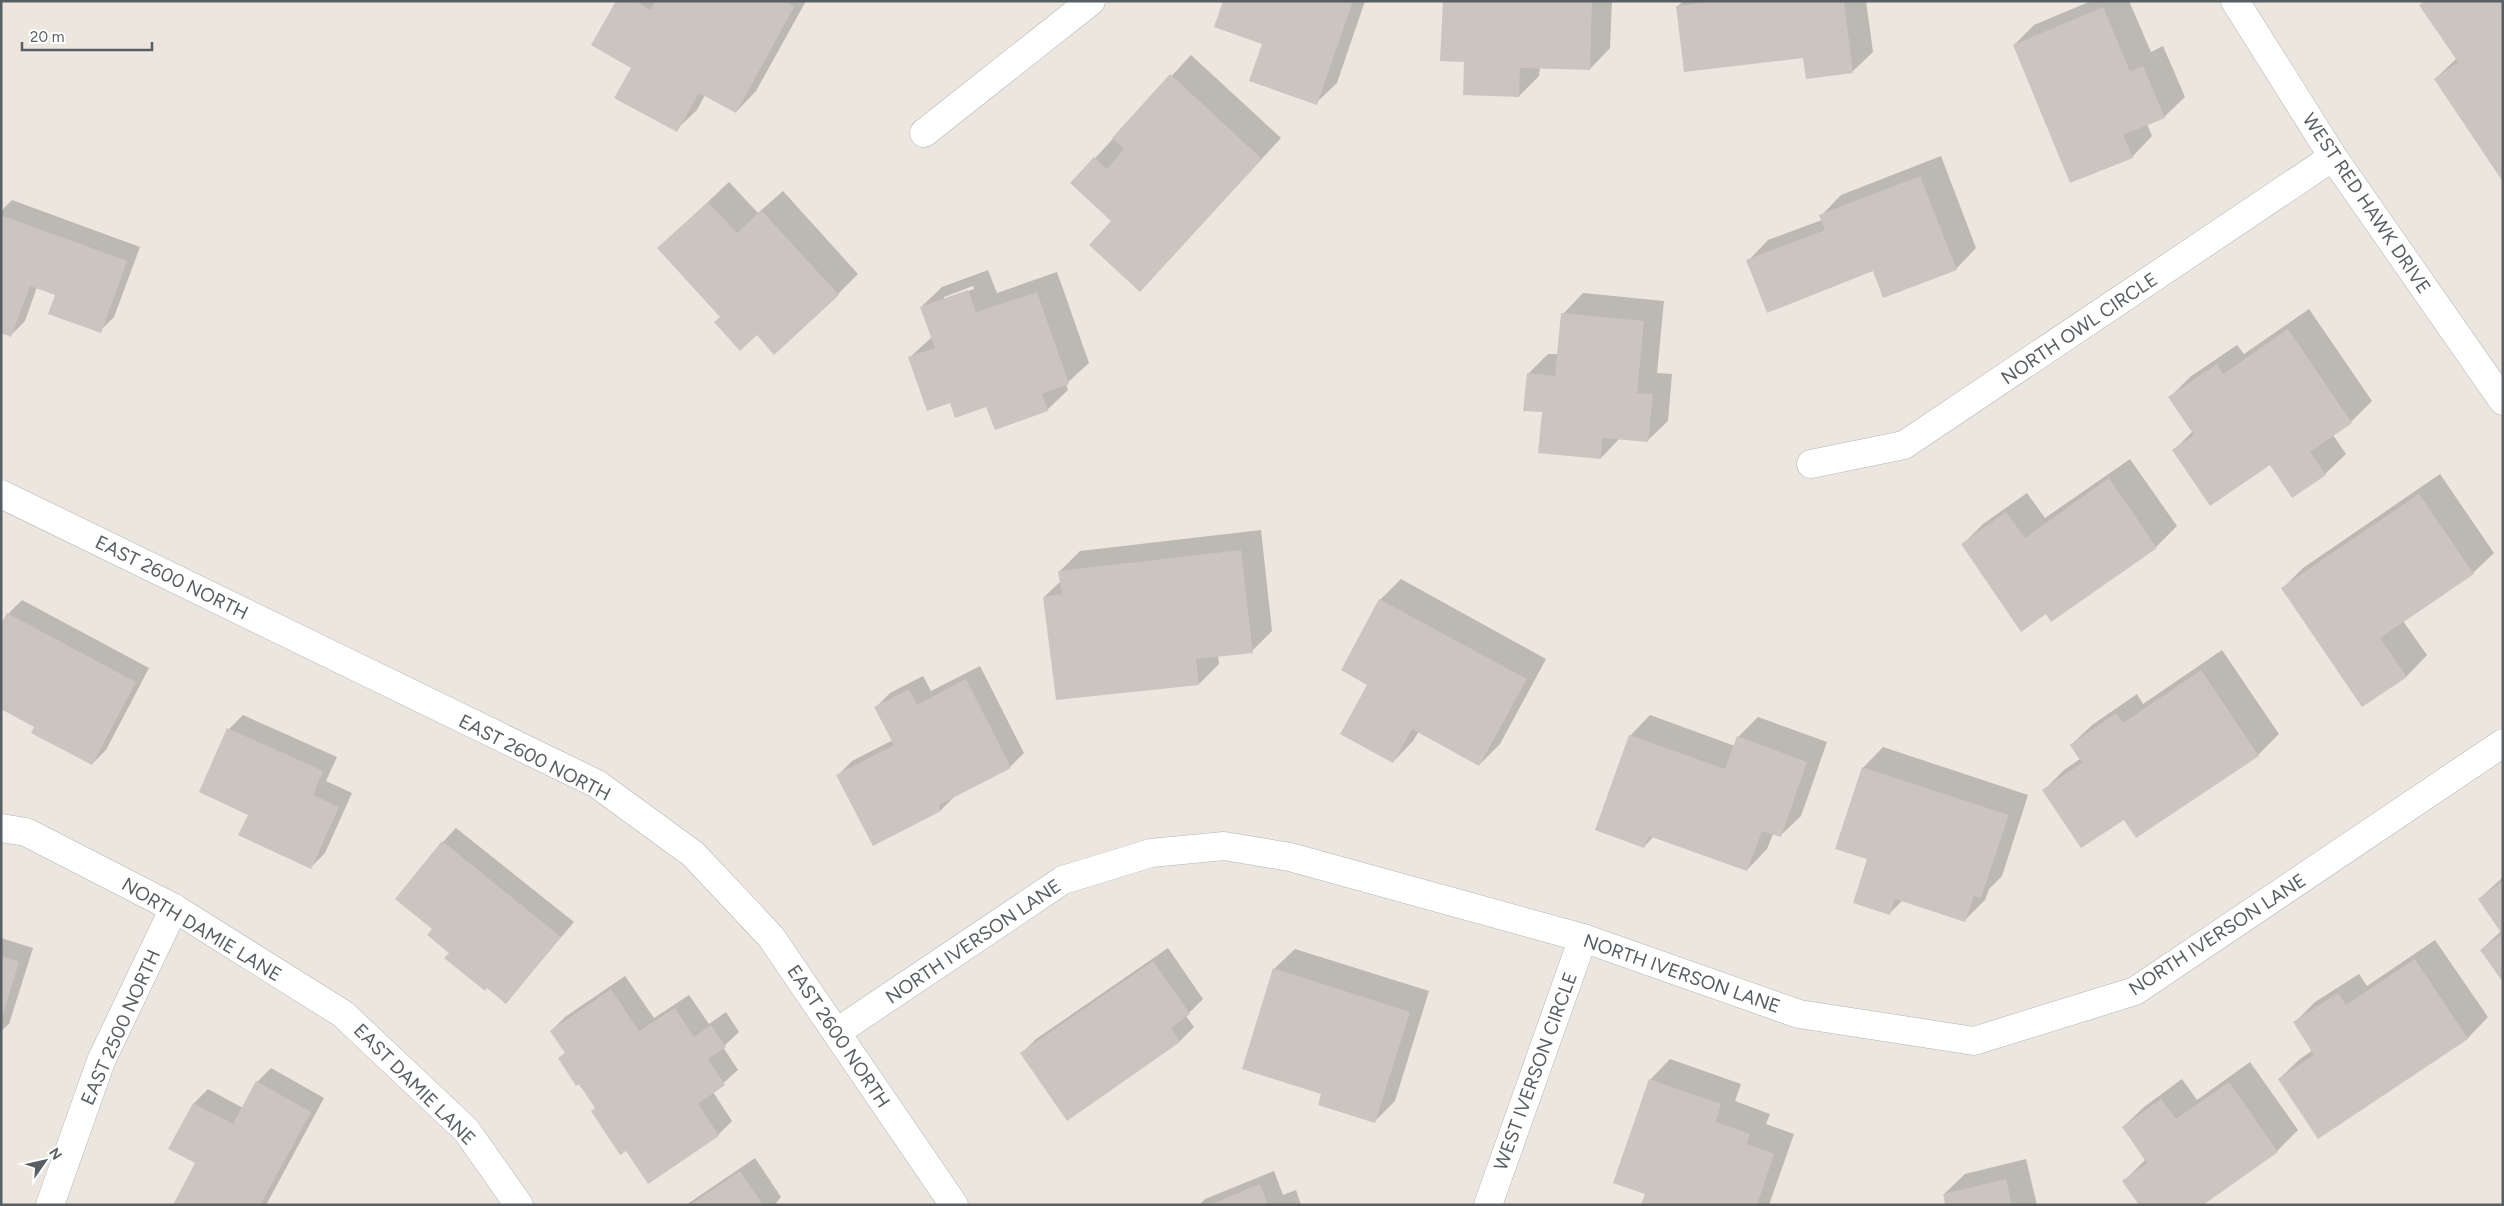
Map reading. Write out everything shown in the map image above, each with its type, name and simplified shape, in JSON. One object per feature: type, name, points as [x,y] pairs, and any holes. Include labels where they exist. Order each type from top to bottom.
[{"type":"street","points":[[924,134],[1091,1]]},
{"type":"street","name":"WEST RED HAWK DRIVE","points":[[2236,1],[2333,157],[2503,401]]},
{"type":"street","name":"NORTH OWL CIRCLE","points":[[1811,464],[1904,445],[2333,157]]},
{"type":"street","name":"EAST 2600 NORTH","points":[[1,494],[597,784],[693,854],[771,937],[954,1205]]},
{"type":"street","name":"NORTH IVERSON LANE","points":[[837,1032],[1062,880],[1151,853],[1224,846],[1290,857],[1583,938],[1799,1014],[1974,1042],[2135,991],[2503,743]]},
{"type":"street","name":"NORTH DAMIE LANE","points":[[1,828],[26,832],[174,908],[344,1014]]},
{"type":"street","name":"EAST 2500 NORTH","points":[[50,1205],[101,1061],[174,908]]},
{"type":"street","name":"WEST IVERSON CIRCLE","points":[[1488,1205],[1583,938]]},
{"type":"street","name":"EAST DAMIE LANE","points":[[344,1014],[466,1130],[519,1205]]},
{"type":"building","points":[[616,1],[635,1],[651,10],[655,1],[785,1],[794,7],[736,113],[699,93],[677,132],[614,98],[631,68],[591,45]]},
{"type":"building","points":[[1223,1],[1353,1],[1317,105],[1249,81],[1262,44],[1214,27]]},
{"type":"building","points":[[1443,1],[1592,1],[1590,70],[1520,68],[1519,97],[1463,95],[1464,62],[1440,61]]},
{"type":"building","points":[[1715,1],[1844,1],[1853,73],[1806,79],[1803,58],[1684,72],[1676,6]]},
{"type":"building","points":[[2425,1],[2503,1],[2503,182],[2434,79],[2458,62],[2419,5]]},
{"type":"building","points":[[2103,7],[2130,71],[2143,66],[2165,118],[2123,135],[2133,158],[2070,183],[2013,45]]},
{"type":"building","points":[[1170,74],[1262,159],[1140,292],[1089,245],[1111,221],[1070,183],[1094,157],[1107,169],[1124,149],[1112,138]]},
{"type":"building","points":[[1920,176],[1957,270],[1883,298],[1873,271],[1767,313],[1746,260],[1825,230],[1819,215]]},
{"type":"building","points":[[708,202],[737,233],[761,210],[839,295],[774,355],[757,335],[740,351],[714,322],[720,317],[657,248]]},
{"type":"building","points":[[1,215],[127,261],[101,333],[48,314],[55,295],[30,286],[11,337],[1,333]]},
{"type":"building","points":[[968,290],[976,312],[1037,292],[1069,384],[1042,394],[1048,411],[995,430],[986,407],[955,418],[950,403],[927,411],[908,357],[935,348],[920,307]]},
{"type":"building","points":[[1561,313],[1644,321],[1637,393],[1653,394],[1648,442],[1602,438],[1601,459],[1538,453],[1542,412],[1523,411],[1527,373],[1555,376]]},
{"type":"building","points":[[2288,329],[2352,423],[2310,452],[2326,475],[2292,498],[2270,465],[2210,506],[2172,450],[2194,435],[2168,397],[2217,364],[2223,374]]},
{"type":"building","points":[[2109,478],[2157,548],[2051,622],[2046,614],[2021,632],[1961,544],[2006,512],[2025,538]]},
{"type":"building","points":[[2419,494],[2474,574],[2380,638],[2407,677],[2362,707],[2281,588]]},
{"type":"building","points":[[1241,550],[1253,653],[1196,659],[1199,685],[1056,700],[1043,597],[1062,594],[1058,571]]},
{"type":"building","points":[[1379,599],[1527,679],[1479,766],[1412,729],[1393,763],[1340,734],[1367,685],[1341,670]]},
{"type":"building","points":[[7,613],[136,682],[92,765],[31,733],[34,727],[1,709],[1,624]]},
{"type":"building","points":[[2201,670],[2259,756],[2136,838],[2124,820],[2081,848],[2042,790],[2082,763],[2070,745],[2116,713],[2123,723]]},
{"type":"building","points":[[966,679],[1011,768],[939,805],[941,811],[873,846],[836,775],[894,745],[874,707],[909,689],[917,705]]},
{"type":"building","points":[[227,728],[323,771],[313,795],[339,807],[311,869],[238,835],[248,815],[199,792]]},
{"type":"building","points":[[1629,735],[1725,769],[1737,736],[1807,762],[1781,837],[1762,831],[1747,871],[1649,836],[1644,848],[1595,830]]},
{"type":"building","points":[[1862,767],[2009,815],[1981,898],[1974,896],[1965,922],[1895,899],[1890,915],[1853,903],[1867,859],[1835,849]]},
{"type":"building","points":[[442,841],[561,937],[506,1004],[487,988],[485,991],[444,958],[449,953],[427,935],[432,929],[395,899]]},
{"type":"building","points":[[2503,881],[2503,982],[2480,950],[2502,934],[2478,899]]},
{"type":"building","points":[[1,956],[19,962],[2,1018],[1,1018]]},
{"type":"building","points":[[2415,959],[2468,1039],[2318,1139],[2278,1079],[2314,1055],[2293,1022],[2338,993],[2346,1005]]},
{"type":"building","points":[[1153,961],[1190,1014],[1171,1028],[1180,1042],[1067,1121],[1020,1053]]},
{"type":"building","points":[[1273,968],[1410,1012],[1375,1123],[1318,1105],[1321,1094],[1242,1069]]},
{"type":"building","points":[[611,989],[639,1031],[675,1008],[694,1037],[711,1025],[726,1047],[708,1059],[725,1085],[698,1104],[719,1136],[648,1184],[626,1151],[620,1155],[591,1111],[595,1108],[579,1084],[576,1086],[558,1058],[565,1053],[550,1031]]},
{"type":"building","points":[[1649,1079],[1721,1104],[1716,1122],[1750,1134],[1747,1144],[1774,1154],[1757,1205],[1641,1205],[1645,1194],[1613,1183]]},
{"type":"building","points":[[256,1081],[311,1112],[260,1205],[173,1205],[195,1163],[168,1149],[193,1103],[233,1124]]},
{"type":"building","points":[[2229,1082],[2278,1152],[2203,1205],[2139,1205],[2122,1181],[2147,1163],[2122,1127],[2161,1099],[2176,1119]]},
{"type":"building","points":[[740,1171],[763,1205],[690,1205]]},
{"type":"building","points":[[2006,1179],[2012,1205],[1946,1205],[1943,1194]]},
{"type":"building","points":[[1260,1184],[1268,1205],[1209,1205]]}]
